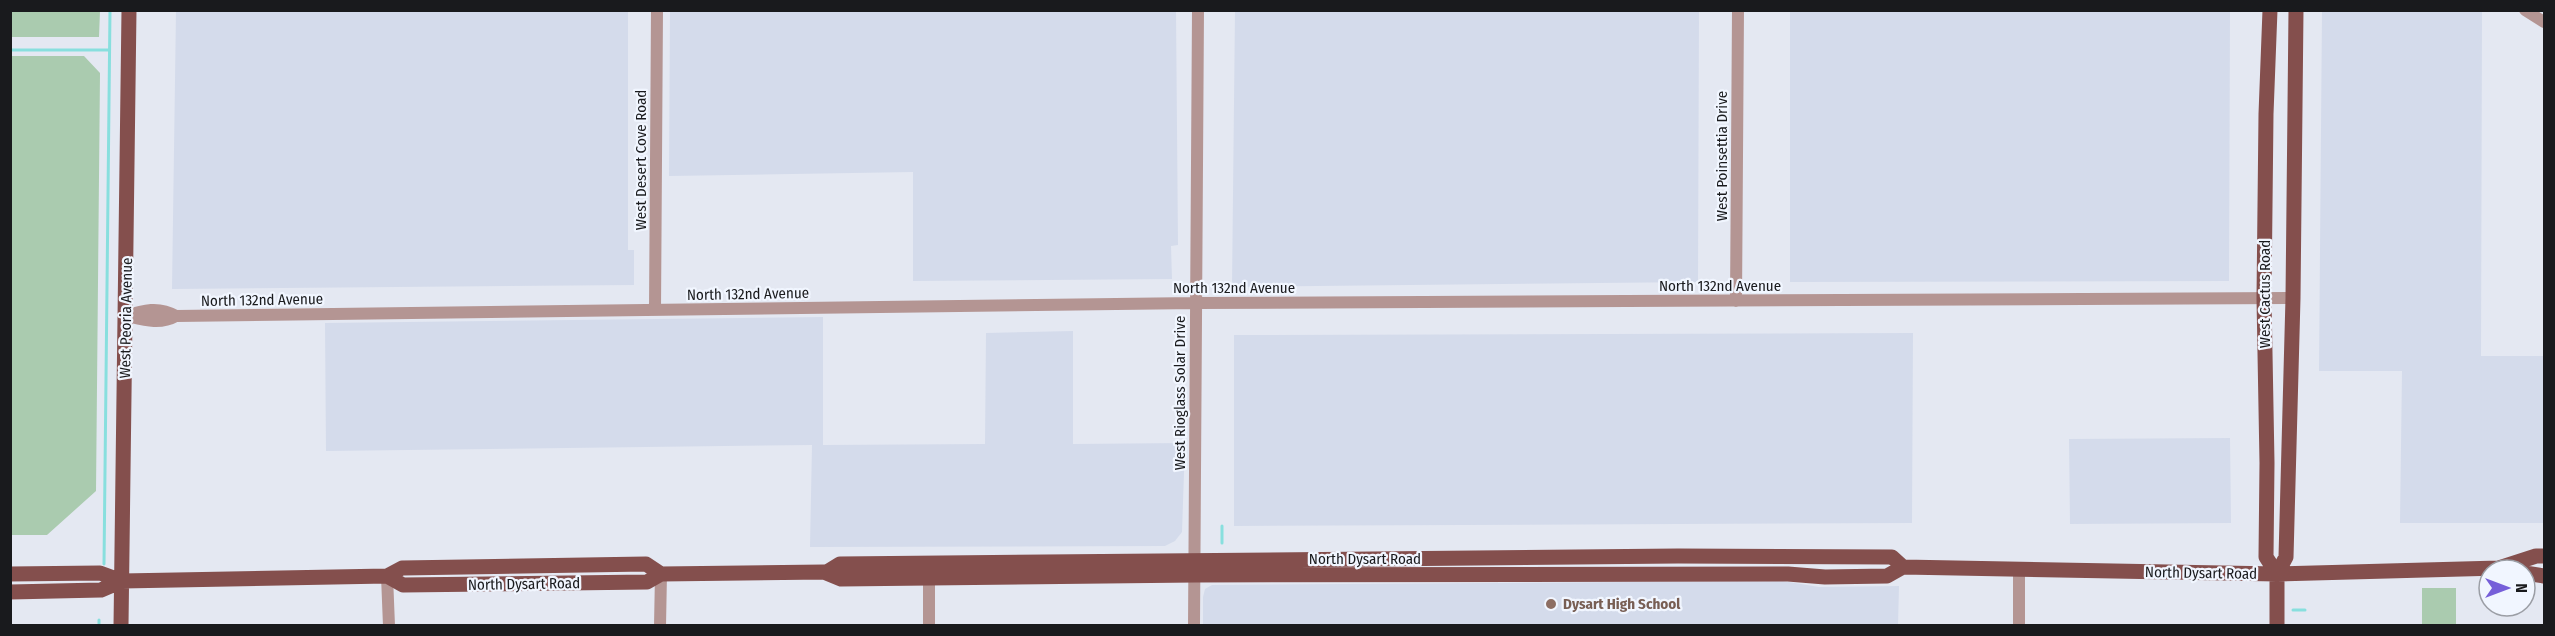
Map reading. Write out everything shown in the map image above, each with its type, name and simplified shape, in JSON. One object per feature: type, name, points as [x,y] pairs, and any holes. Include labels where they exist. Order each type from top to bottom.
[{"type":"main road","name":"West Peoria Avenue","points":[[121,626],[129,10]]},
{"type":"main road","name":"West Cactus Road","points":[[2270,10],[2266,114],[2266,557],[2277,574]]},
{"type":"main road","name":"West Cactus Road","points":[[2277,626],[2277,574],[2286,557],[2293,298],[2296,10]]},
{"type":"main road","name":"North Dysart Road","points":[[826,572],[840,564],[1839,556],[1892,557],[1903,567]]},
{"type":"main road","points":[[1839,556],[1851,565],[1871,565],[1887,576]]},
{"type":"main road","name":"North Dysart Road","points":[[10,574],[100,573],[122,581],[387,576],[402,568],[646,564],[661,574],[826,572],[841,579],[1195,575],[1788,574],[1825,577],[1887,576],[1903,567],[2277,574],[2477,570]]},
{"type":"main road","name":"North Dysart Road","points":[[10,592],[101,590],[122,581]]},
{"type":"street","name":"West Desert Cove Road","points":[[655,310],[657,10]]},
{"type":"street","name":"West Rioglass Solar Drive","points":[[1194,626],[1198,10]]},
{"type":"street","name":"West Poinsettia Drive","points":[[1736,301],[1738,10]]},
{"type":"street","points":[[2525,10],[2544,21]]},
{"type":"street","name":"North 132nd Avenue","points":[[126,316],[149,321],[166,321],[176,316],[1196,303],[2293,298]]},
{"type":"street","points":[[928,626],[929,563]]},
{"type":"street","points":[[2019,569],[2019,626]]},
{"type":"street","points":[[660,626],[661,574]]},
{"type":"street","points":[[387,576],[389,626]]},
{"type":"shaded area","points":[[176,11],[628,11],[628,250],[634,250],[634,285],[172,289]]},
{"type":"shaded area","points":[[670,11],[1176,11],[1178,245],[1171,246],[1172,279],[913,281],[913,172],[669,176]]},
{"type":"shaded area","points":[[1235,11],[1699,11],[1698,282],[1232,287]]},
{"type":"shaded area","points":[[1790,11],[2230,11],[2229,281],[1790,282]]},
{"type":"shaded area","points":[[2322,11],[2482,11],[2481,356],[2544,356],[2544,523],[2400,523],[2402,371],[2319,371]]},
{"type":"shaded area","points":[[823,317],[823,445],[985,444],[986,333],[1073,331],[1073,444],[1185,443],[1182,532],[1175,541],[1165,546],[810,547],[812,445],[326,451],[325,323]]},
{"type":"shaded area","points":[[1913,333],[1912,523],[1234,526],[1234,335]]},
{"type":"shaded area","points":[[2230,438],[2231,523],[2070,524],[2069,439]]},
{"type":"shaded area","name":"Dysart High School","points":[[1783,581],[1819,587],[1899,586],[1898,625],[1203,626],[1203,597],[1205,589],[1212,585]]},
{"type":"green space","points":[[10,11],[100,11],[99,37],[11,37]]},
{"type":"green space","points":[[11,56],[84,56],[100,73],[96,491],[47,535],[11,535]]},
{"type":"green space","points":[[2422,588],[2456,588],[2456,625],[2422,625]]},
{"type":"waterway","points":[[104,564],[110,10]]},
{"type":"waterway","points":[[10,50],[109,50]]},
{"type":"waterway","points":[[1222,526],[1222,543]]},
{"type":"waterway","points":[[2293,610],[2305,610]]},
{"type":"waterway","points":[[99,620],[99,626]]},
{"type":"place","name":"Dysart High School","points":[[1551,604]]}]
